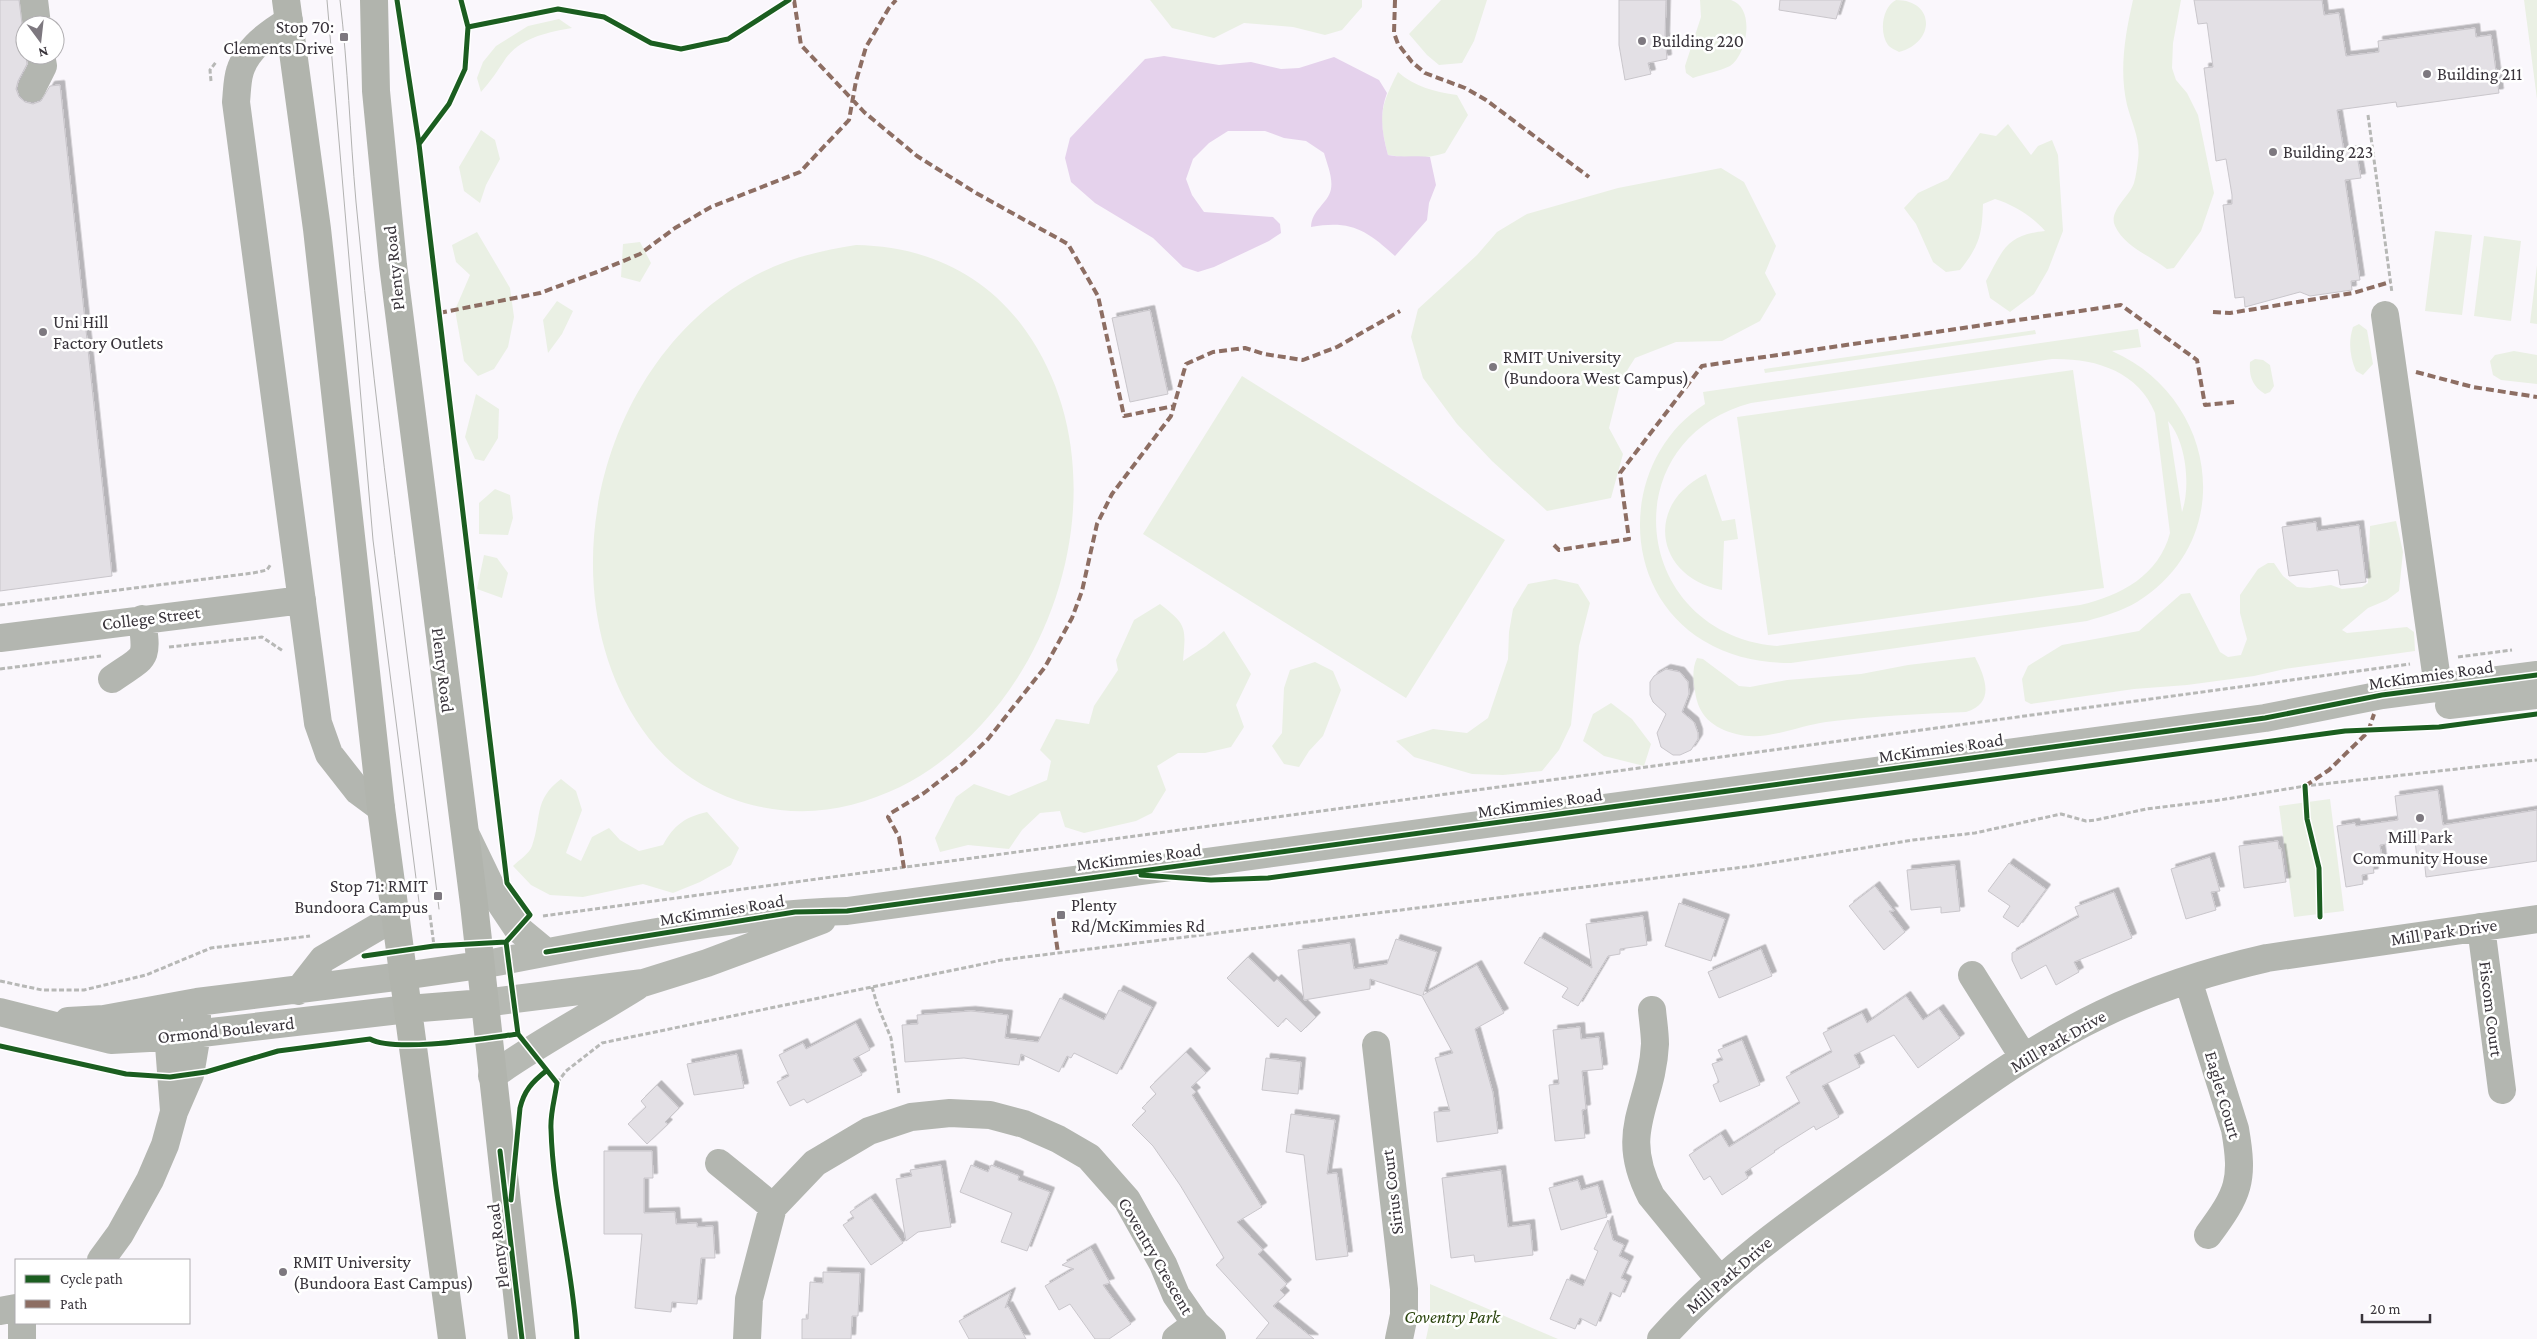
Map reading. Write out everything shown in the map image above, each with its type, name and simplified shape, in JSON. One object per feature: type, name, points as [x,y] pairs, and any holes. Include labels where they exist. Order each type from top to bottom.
[{"type":"highway","name":"Plenty Road","points":[[374,0],[376,91],[393,265],[464,829],[522,1339]]},
{"type":"highway","points":[[287,5],[317,229],[381,808],[452,1339]]},
{"type":"highway","name":"McKimmies Road","points":[[401,964],[479,954]]},
{"type":"highway","name":"McKimmies Road","points":[[408,1010],[484,1003]]},
{"type":"main road","name":"McKimmies Road","points":[[479,954],[546,952],[795,912],[847,911],[2265,718],[2382,695],[2537,675]]},
{"type":"main road","name":"McKimmies Road","points":[[2265,718],[2374,714],[2537,695]]},
{"type":"main road","points":[[464,829],[495,895],[524,921],[546,952]]},
{"type":"main road","name":"McKimmies Road","points":[[484,1003],[643,983],[707,963],[847,911]]},
{"type":"main road","points":[[492,1076],[529,1050],[587,1018],[643,983]]},
{"type":"street","points":[[34,0],[36,15]]},
{"type":"street","points":[[287,5],[270,32],[250,53],[240,70],[236,102],[318,723],[329,754],[358,791],[381,808]]},
{"type":"street","points":[[32,88],[43,65]]},
{"type":"street","points":[[2389,306],[2433,660],[2438,687]]},
{"type":"street","name":"College Street","points":[[0,638],[302,600]]},
{"type":"street","points":[[112,679],[142,658],[146,650],[142,619]]},
{"type":"street","points":[[298,991],[323,959],[395,917]]},
{"type":"street","name":"Mill Park Drive","points":[[1662,1339],[1719,1279],[1777,1233],[2024,1058],[2102,1014],[2188,980],[2224,968],[2266,958],[2537,919]]},
{"type":"street","name":"Fiscom Court","points":[[2481,927],[2502,1090]]},
{"type":"street","name":"Ormond Boulevard","points":[[46,1022],[104,1019],[197,1002],[298,991],[401,964]]},
{"type":"street","points":[[1972,975],[2024,1058]]},
{"type":"street","name":"Eaglet Court","points":[[2188,980],[2235,1129],[2239,1152],[2237,1190],[2229,1206],[2208,1235]]},
{"type":"street","points":[[102,1259],[120,1234],[150,1180],[165,1145],[174,1112],[190,1075],[197,1034],[197,1002]]},
{"type":"street","points":[[167,1007],[174,1112]]},
{"type":"street","name":"Ormond Boulevard","points":[[0,1012],[46,1022],[72,1031],[111,1040],[168,1038],[408,1010]]},
{"type":"street","points":[[1652,1010],[1655,1043],[1651,1069],[1638,1118],[1637,1158],[1643,1181],[1651,1196],[1719,1279]]},
{"type":"street","name":"Sirius Court","points":[[1376,1046],[1404,1289],[1404,1315],[1399,1339]]},
{"type":"street","name":"Coventry Crescent","points":[[747,1339],[749,1299],[773,1207],[816,1163],[869,1131],[911,1116],[950,1113],[990,1115],[1024,1124],[1058,1139],[1089,1157],[1127,1200],[1163,1264],[1194,1334]]},
{"type":"street","points":[[719,1163],[773,1207]]},
{"type":"street","points":[[0,1311],[15,1308]]},
{"type":"street","points":[[22,1324],[22,1339]]},
{"type":"path","points":[[2368,115],[2389,306]]},
{"type":"path","points":[[0,606],[253,573]]},
{"type":"path","points":[[524,921],[578,911],[2512,650]]},
{"type":"path","points":[[555,1092],[557,1083],[566,1071],[602,1043],[1002,960],[1752,866],[1914,840],[1975,833],[2061,814],[2086,821],[2096,820],[2146,809],[2220,800],[2305,786],[2537,760]]},
{"type":"path","points":[[2305,786],[2306,794]]},
{"type":"path","points":[[430,915],[434,946]]},
{"type":"path","points":[[0,981],[42,990],[84,990],[146,975],[211,948],[318,936]]},
{"type":"path","points":[[401,964],[434,946],[479,954]]},
{"type":"path","points":[[872,987],[891,1038],[899,1094]]},
{"type":"path","points":[[529,1050],[557,1083]]},
{"type":"green space","points":[[1150,0],[1362,0],[1362,7],[1342,30],[1325,35],[1293,27],[1244,23],[1214,38],[1172,28]]},
{"type":"green space","points":[[1441,0],[1487,0],[1474,41],[1462,63],[1439,65],[1427,55],[1409,34]]},
{"type":"green space","points":[[1700,0],[1731,0],[1739,5],[1744,12],[1746,32],[1741,52],[1730,66],[1693,78],[1686,73],[1685,66],[1701,17]]},
{"type":"green space","points":[[1896,0],[1909,2],[1918,7],[1924,14],[1926,22],[1925,31],[1920,40],[1911,47],[1899,52],[1888,45],[1883,34],[1885,14],[1891,3]]},
{"type":"green space","points":[[2133,0],[2181,0],[2173,43],[2172,68],[2176,80],[2187,93],[2198,115],[2214,193],[2201,231],[2174,268],[2167,269],[2125,240],[2115,226],[2114,220],[2117,209],[2134,183],[2139,153],[2127,105],[2123,79],[2125,39]]},
{"type":"green space","points":[[2524,0],[2537,0],[2537,99]]},
{"type":"green space","points":[[559,19],[572,28],[545,34],[520,45],[506,58],[481,92],[477,78],[483,62],[496,46],[528,26]]},
{"type":"green space","points":[[1398,72],[1426,88],[1457,95],[1468,115],[1445,153],[1417,157],[1388,155],[1383,131],[1382,112],[1387,94]]},
{"type":"green space","points":[[2008,124],[2031,155],[2038,146],[2052,140],[2058,155],[2063,231],[2048,270],[2034,294],[2010,312],[1990,298],[1986,281],[2007,246],[2022,236],[2045,231],[2040,226],[2016,208],[2002,201],[1995,199],[1983,204],[1981,231],[1976,246],[1960,270],[1946,272],[1933,262],[1916,224],[1904,208],[1918,193],[1948,179],[1980,133],[1996,136]]},
{"type":"green space","points":[[481,130],[495,140],[500,159],[486,185],[480,203],[464,191],[459,167]]},
{"type":"green space","points":[[1721,168],[1744,182],[1776,246],[1765,273],[1776,294],[1760,321],[1722,341],[1676,342],[1635,358],[1621,380],[1609,428],[1623,454],[1611,498],[1547,511],[1492,461],[1457,424],[1423,378],[1411,337],[1418,309],[1477,255],[1497,232],[1527,214],[1618,188]]},
{"type":"green space","points":[[2435,231],[2472,235],[2462,315],[2425,311]]},
{"type":"green space","points":[[477,232],[510,288],[514,317],[508,347],[494,369],[478,376],[464,361],[455,310],[470,275],[456,262],[452,245]]},
{"type":"green space","points":[[2484,236],[2521,241],[2511,321],[2474,316]]},
{"type":"green space","points":[[640,242],[651,263],[640,282],[621,277],[623,244]]},
{"type":"green space","points":[[856,245],[906,251],[952,267],[973,279],[992,294],[1010,311],[1026,331],[1057,389],[1072,453],[1072,519],[1060,584],[1035,647],[1000,703],[954,751],[900,787],[856,804],[811,811],[760,807],[720,794],[685,773],[669,760],[642,729],[613,673],[597,611],[593,548],[602,484],[623,423],[654,367],[696,318],[747,280],[773,267],[813,253]]},
{"type":"green space","points":[[2537,265],[2537,324],[2530,323]]},
{"type":"green space","points":[[557,301],[573,311],[562,334],[548,353],[543,320]]},
{"type":"green space","points":[[2359,324],[2367,330],[2373,364],[2363,375],[2356,371],[2350,349],[2353,327]]},
{"type":"green space","points":[[2138,329],[2141,347],[2112,351],[2147,372],[2175,401],[2193,434],[2202,470],[2202,507],[2191,543],[2170,575],[2137,602],[2106,615],[2087,621],[1791,663],[1768,662],[1746,658],[1714,647],[1675,618],[1655,589],[1643,557],[1640,522],[1645,488],[1657,456],[1677,427],[1705,404],[1703,392]],"holes":[[[2052,359],[2084,361],[2113,370],[2126,377],[2138,387],[2155,413],[2170,533],[2165,548],[2148,572],[2124,589],[2110,596],[2080,605],[1777,646],[1728,633],[1692,608],[1668,573],[1657,534],[1659,493],[1675,455],[1706,424],[1751,403]],[[2168,421],[2179,440],[2185,464],[2186,490],[2182,512]]]},
{"type":"green space","points":[[2035,330],[2036,334],[1765,373],[1764,369]]},
{"type":"green space","points":[[2514,351],[2537,355],[2537,384],[2501,380],[2493,375],[2490,361],[2495,355]]},
{"type":"green space","points":[[2255,359],[2263,360],[2270,365],[2274,386],[2270,392],[2265,394],[2257,388],[2251,376],[2250,362]]},
{"type":"green space","points":[[2073,370],[2104,588],[1768,635],[1737,417]]},
{"type":"green space","points":[[1242,376],[1505,540],[1406,698],[1143,534]]},
{"type":"green space","points":[[476,394],[499,409],[498,438],[484,461],[475,459],[465,437]]},
{"type":"green space","points":[[1706,474],[1722,521],[1735,519],[1738,539],[1724,541],[1722,590],[1700,583],[1683,571],[1671,555],[1666,538],[1666,520],[1673,503],[1686,487]]},
{"type":"green space","points":[[495,489],[510,495],[513,518],[508,535],[479,534],[479,503]]},
{"type":"green space","points":[[2396,521],[2403,552],[2399,591],[2387,600],[2368,608],[2342,630],[2347,633],[2407,627],[2414,632],[2415,651],[2187,685],[2134,689],[2031,704],[2025,701],[2022,679],[2028,666],[2062,645],[2139,631],[2181,594],[2190,593],[2220,652],[2228,657],[2241,655],[2247,639],[2240,613],[2240,595],[2258,569],[2268,563],[2274,563],[2283,576],[2297,587],[2310,588],[2331,585],[2342,589],[2362,587],[2368,583],[2370,526]]},
{"type":"green space","points":[[484,555],[497,558],[508,573],[502,598],[477,589]]},
{"type":"green space","points":[[1555,579],[1578,584],[1590,603],[1579,646],[1571,725],[1559,750],[1542,771],[1503,775],[1472,774],[1414,757],[1396,741],[1433,729],[1467,733],[1488,718],[1508,659],[1509,632],[1513,609],[1528,584]]},
{"type":"green space","points":[[1160,604],[1180,622],[1183,628],[1183,661],[1224,631],[1251,674],[1236,705],[1244,727],[1231,747],[1205,753],[1178,753],[1157,766],[1166,790],[1152,813],[1136,821],[1084,833],[1065,827],[1060,811],[1040,813],[1022,830],[1009,849],[968,845],[940,852],[935,838],[956,797],[974,784],[1009,796],[1047,780],[1051,761],[1040,750],[1056,719],[1089,724],[1094,706],[1118,670],[1116,660],[1134,620]]},
{"type":"green space","points":[[1975,657],[1985,682],[1984,696],[1981,703],[1966,712],[1843,720],[1815,724],[1770,735],[1747,736],[1736,734],[1720,728],[1708,720],[1699,707],[1694,683],[1694,670],[1697,658],[1703,659],[1739,686],[1750,687],[1787,680],[1861,674],[1908,665]]},
{"type":"green space","points":[[1315,662],[1333,671],[1341,690],[1323,736],[1309,751],[1299,767],[1284,764],[1272,746],[1282,733],[1284,688],[1290,670]]},
{"type":"green space","points":[[1611,703],[1632,719],[1651,744],[1644,766],[1604,756],[1583,741],[1593,714]]},
{"type":"green space","points":[[561,779],[576,791],[582,810],[566,853],[581,861],[592,837],[609,828],[620,840],[639,851],[663,845],[671,832],[686,819],[707,812],[739,848],[731,865],[700,882],[673,893],[643,884],[583,897],[550,895],[531,885],[513,866],[531,849],[542,802],[546,794]]},
{"type":"green space","points":[[2330,799],[2344,911],[2294,917],[2279,806]]},
{"type":"green space","name":"Coventry Park","points":[[1430,1284],[1558,1339],[1426,1339],[1430,1320]]},
{"type":"shaded area","points":[[1164,56],[1219,65],[1251,62],[1281,69],[1299,68],[1334,57],[1379,80],[1387,93],[1384,101],[1382,124],[1388,155],[1430,157],[1436,185],[1429,203],[1427,220],[1395,256],[1357,229],[1337,225],[1311,227],[1314,216],[1327,199],[1331,189],[1330,175],[1324,153],[1306,141],[1284,138],[1265,131],[1228,131],[1209,143],[1193,159],[1186,179],[1192,195],[1204,212],[1273,217],[1280,224],[1281,233],[1269,241],[1214,267],[1198,272],[1183,267],[1153,238],[1095,203],[1071,182],[1065,158],[1070,138],[1145,59]]},
{"type":"building","name":"Uni Hill Factory Outlets","points":[[0,0],[19,0],[21,15],[15,15],[15,65],[26,65],[16,89],[19,97],[25,102],[33,104],[41,101],[50,86],[60,85],[112,576],[0,591]]},
{"type":"building","name":"Building 220","points":[[1619,0],[1666,0],[1665,36],[1667,59],[1648,63],[1651,74],[1625,80],[1619,45]]},
{"type":"building","points":[[1780,0],[1842,0],[1836,19],[1779,10]]},
{"type":"building","name":"Building 223","points":[[2194,0],[2322,0],[2324,15],[2339,13],[2346,56],[2379,52],[2378,41],[2475,28],[2476,37],[2491,35],[2499,93],[2397,107],[2396,102],[2337,110],[2344,152],[2356,150],[2361,178],[2345,180],[2360,280],[2351,281],[2352,290],[2310,296],[2300,292],[2245,307],[2244,297],[2235,298],[2223,205],[2232,204],[2232,195],[2226,159],[2216,161],[2204,68],[2213,67],[2207,23],[2198,24]]},
{"type":"building","points":[[1150,310],[1168,394],[1130,402],[1112,318]]},
{"type":"building","points":[[2316,522],[2317,531],[2359,525],[2366,582],[2340,585],[2338,570],[2289,576],[2282,527]]},
{"type":"building","points":[[1666,669],[1680,672],[1688,682],[1689,694],[1682,712],[1694,722],[1698,733],[1698,739],[1691,750],[1680,755],[1673,755],[1661,747],[1657,733],[1666,714],[1653,702],[1650,695],[1650,682],[1654,676]]},
{"type":"building","points":[[2438,790],[2443,825],[2537,810],[2537,861],[2426,877],[2424,858],[2417,859],[2415,840],[2380,845],[2382,859],[2372,860],[2374,873],[2362,875],[2363,884],[2346,887],[2337,826],[2355,823],[2356,826],[2398,820],[2395,796]]},
{"type":"building","points":[[2278,841],[2279,849],[2281,848],[2286,882],[2244,888],[2239,846]]},
{"type":"building","points":[[2210,857],[2220,891],[2211,892],[2216,910],[2186,919],[2171,869]]},
{"type":"building","points":[[2009,863],[2046,889],[2018,927],[2003,917],[2010,906],[1988,891]]},
{"type":"building","points":[[1955,865],[1960,911],[1941,913],[1941,907],[1911,910],[1907,870]]},
{"type":"building","points":[[1875,886],[1894,911],[1889,911],[1905,932],[1884,950],[1849,906]]},
{"type":"building","points":[[2114,892],[2132,938],[2074,962],[2079,972],[2056,985],[2046,965],[2021,979],[2012,960],[2012,953],[2079,917],[2075,907]]},
{"type":"building","points":[[1679,903],[1725,919],[1711,961],[1665,946]]},
{"type":"building","points":[[1643,916],[1647,945],[1620,949],[1620,954],[1608,956],[1578,1006],[1562,997],[1568,988],[1524,963],[1540,937],[1592,968],[1586,924]]},
{"type":"building","points":[[1396,939],[1437,952],[1423,995],[1477,965],[1504,1013],[1475,1029],[1493,1093],[1498,1133],[1437,1142],[1434,1112],[1450,1111],[1435,1058],[1453,1053],[1422,996],[1370,979],[1370,989],[1304,1000],[1298,950],[1350,943],[1354,969],[1387,964]]},
{"type":"building","points":[[1761,949],[1772,976],[1719,998],[1708,972]]},
{"type":"building","points":[[1248,957],[1274,982],[1277,979],[1316,1017],[1301,1032],[1286,1018],[1278,1027],[1227,978]]},
{"type":"building","points":[[1119,990],[1152,1007],[1117,1074],[1074,1053],[1071,1058],[1067,1056],[1059,1072],[1021,1054],[1019,1065],[964,1058],[905,1062],[902,1025],[918,1024],[917,1015],[971,1011],[1008,1015],[1005,1038],[1038,1042],[1060,998],[1104,1020]]},
{"type":"building","points":[[1906,996],[1923,1020],[1939,1009],[1960,1038],[1918,1068],[1894,1035],[1854,1055],[1860,1067],[1822,1086],[1839,1117],[1816,1130],[1814,1126],[1774,1151],[1745,1172],[1748,1178],[1722,1195],[1710,1176],[1704,1180],[1689,1155],[1721,1134],[1729,1147],[1800,1103],[1786,1077],[1832,1052],[1823,1033],[1862,1013],[1867,1023]]},
{"type":"building","points":[[856,1023],[870,1050],[853,1059],[862,1075],[807,1103],[804,1099],[790,1106],[777,1082],[789,1076],[779,1055],[803,1043],[806,1049]]},
{"type":"building","points":[[1580,1027],[1581,1039],[1599,1037],[1603,1069],[1582,1071],[1586,1109],[1582,1110],[1585,1138],[1555,1141],[1549,1085],[1559,1084],[1553,1030]]},
{"type":"building","points":[[1742,1040],[1760,1085],[1720,1102],[1713,1085],[1719,1082],[1712,1064],[1723,1060],[1718,1050]]},
{"type":"building","points":[[1186,1052],[1206,1073],[1191,1087],[1196,1092],[1192,1095],[1262,1207],[1237,1222],[1263,1250],[1258,1254],[1287,1284],[1280,1290],[1285,1295],[1273,1306],[1314,1339],[1256,1339],[1269,1323],[1216,1265],[1224,1258],[1180,1185],[1153,1146],[1132,1125],[1146,1111],[1142,1108],[1156,1094],[1150,1087]]},
{"type":"building","points":[[737,1054],[744,1088],[694,1095],[687,1064]]},
{"type":"building","points":[[1266,1058],[1301,1062],[1298,1094],[1262,1090]]},
{"type":"building","points":[[657,1085],[679,1108],[665,1122],[668,1124],[647,1144],[628,1124],[646,1107],[641,1101]]},
{"type":"building","points":[[1291,1114],[1335,1120],[1327,1174],[1337,1173],[1348,1256],[1316,1260],[1304,1155],[1286,1152]]},
{"type":"building","points":[[604,1151],[652,1151],[653,1178],[644,1178],[644,1213],[675,1212],[676,1224],[697,1223],[697,1227],[713,1226],[715,1258],[701,1258],[697,1304],[672,1302],[671,1312],[635,1308],[642,1234],[604,1234]]},
{"type":"building","points":[[941,1165],[951,1227],[918,1232],[906,1241],[896,1179],[912,1176],[910,1170]]},
{"type":"building","points":[[971,1165],[988,1172],[991,1165],[1019,1176],[1018,1180],[1050,1192],[1027,1251],[1001,1242],[1012,1213],[960,1192]]},
{"type":"building","points":[[1501,1170],[1508,1227],[1530,1224],[1533,1255],[1475,1262],[1474,1255],[1451,1258],[1442,1178]]},
{"type":"building","points":[[1578,1180],[1581,1190],[1598,1185],[1607,1217],[1561,1230],[1549,1188]]},
{"type":"building","points":[[871,1198],[903,1243],[871,1265],[843,1225],[854,1218],[850,1212]]},
{"type":"building","points":[[1608,1220],[1613,1240],[1624,1245],[1619,1256],[1629,1261],[1621,1278],[1627,1281],[1620,1297],[1610,1292],[1596,1326],[1580,1318],[1575,1329],[1550,1319],[1567,1279],[1583,1286],[1598,1251],[1594,1249]]},
{"type":"building","points":[[1091,1248],[1110,1283],[1103,1285],[1131,1324],[1109,1339],[1095,1339],[1070,1304],[1059,1310],[1045,1286],[1074,1269],[1062,1265]]},
{"type":"building","points":[[823,1272],[860,1273],[858,1316],[852,1316],[851,1339],[802,1339],[802,1319],[808,1319],[810,1282],[823,1283]]},
{"type":"building","points":[[1011,1292],[1005,1308],[1008,1306],[1026,1339],[969,1339],[959,1321]]},
{"type":"tram line","points":[[327,0],[373,540],[420,910]]},
{"type":"tram line","points":[[340,0],[356,202],[374,379],[439,909]]},
{"type":"marked path","points":[[794,0],[801,45],[864,112],[917,156],[976,193],[1068,244],[1098,296],[1124,416],[1174,406]]},
{"type":"marked path","points":[[439,313],[540,293],[597,272],[640,254],[675,228],[711,207],[800,172],[849,120],[856,81],[866,47],[889,8],[896,0]]},
{"type":"marked path","points":[[1395,0],[1394,33],[1398,44],[1412,62],[1425,73],[1465,88],[1486,100],[1589,177]]},
{"type":"marked path","points":[[2213,312],[2230,313],[2353,293],[2390,282]]},
{"type":"marked path","points":[[1554,545],[1559,550],[1629,539],[1620,473],[1702,366],[2121,305],[2197,360],[2205,405],[2234,402]]},
{"type":"marked path","points":[[904,868],[899,837],[888,817],[891,813],[924,793],[963,763],[988,739],[1045,667],[1072,618],[1082,591],[1097,524],[1112,494],[1171,416],[1186,364],[1213,352],[1245,348],[1264,354],[1303,360],[1337,347],[1400,311]]},
{"type":"marked path","points":[[2416,372],[2473,387],[2537,397]]},
{"type":"marked path","points":[[2305,786],[2329,770],[2368,732],[2374,714]]},
{"type":"marked path","points":[[1053,918],[1058,953]]},
{"type":"cycle path","points":[[397,0],[419,144],[507,883],[530,915],[506,942],[518,1034]]},
{"type":"cycle path","points":[[419,144],[449,104],[465,69],[468,27],[461,0]]},
{"type":"cycle path","points":[[468,27],[558,9],[604,17],[651,43],[681,49],[728,39],[789,0]]},
{"type":"cycle path","points":[[546,952],[795,912],[847,911],[2265,718],[2382,695],[2537,675]]},
{"type":"cycle path","points":[[1141,875],[1211,880],[1268,878],[2345,731],[2439,727],[2537,714]]},
{"type":"cycle path","points":[[2305,786],[2307,819],[2319,868],[2320,917]]},
{"type":"cycle path","points":[[364,956],[434,946],[506,942]]},
{"type":"cycle path","points":[[0,1046],[126,1074],[170,1077],[206,1072],[278,1051],[370,1039],[382,1043],[420,1045],[518,1034],[557,1083],[551,1118],[555,1182],[572,1286],[577,1339]]},
{"type":"cycle path","points":[[511,1200],[520,1108],[529,1087],[546,1071]]},
{"type":"cycle path","points":[[500,1151],[522,1339]]},
{"type":"place","name":"Stop 70: Clements Drive","points":[[344,37]]},
{"type":"place","name":"Building 220","points":[[1642,41]]},
{"type":"place","name":"Building 211","points":[[2427,74]]},
{"type":"place","name":"Building 223","points":[[2273,152]]},
{"type":"place","name":"Uni Hill Factory Outlets","points":[[43,332]]},
{"type":"place","name":"RMIT University (Bundoora West Campus)","points":[[1493,367]]},
{"type":"place","name":"Mill Park Community House","points":[[2420,818]]},
{"type":"place","name":"Stop 71: RMIT Bundoora Campus","points":[[438,896]]},
{"type":"place","name":"Plenty Rd/McKimmies Rd","points":[[1061,915]]},
{"type":"place","name":"RMIT University (Bundoora East Campus)","points":[[283,1272]]}]
